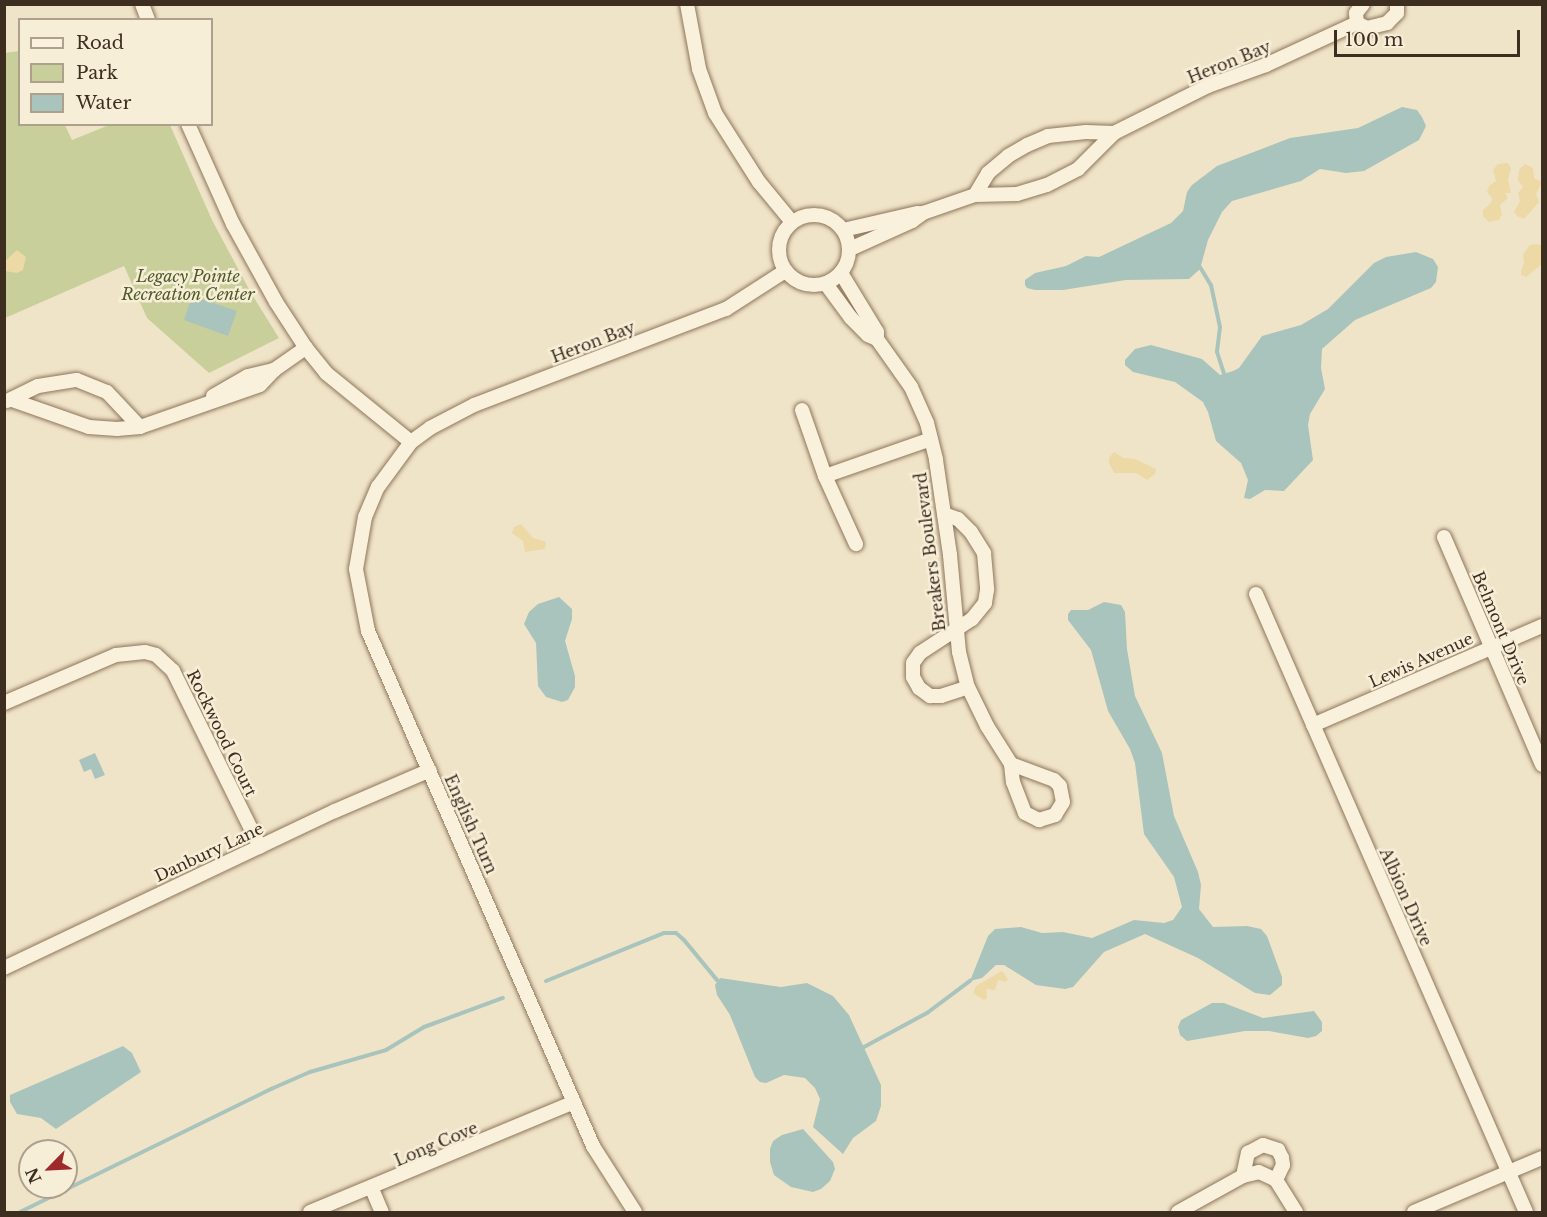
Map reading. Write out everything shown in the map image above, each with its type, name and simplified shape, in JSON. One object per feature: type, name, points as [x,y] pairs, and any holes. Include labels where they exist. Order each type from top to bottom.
[{"type":"street","points":[[687,4],[699,69],[715,113],[759,182],[792,222]]},
{"type":"street","points":[[1357,23],[1356,13],[1363,4]]},
{"type":"street","name":"Heron Bay","points":[[850,249],[884,227],[975,195],[1017,194],[1047,185],[1078,169],[1114,133],[1208,86],[1266,65],[1357,23],[1364,28],[1380,26],[1392,20],[1400,5]]},
{"type":"street","points":[[189,126],[233,224],[276,302],[306,348],[326,373],[411,442]]},
{"type":"street","name":"Heron Bay","points":[[975,195],[988,173],[1008,156],[1027,145],[1048,136],[1086,132],[1114,133]]},
{"type":"street","points":[[825,216],[843,230],[850,249],[842,273],[826,284],[804,284],[785,271],[778,251],[785,230],[792,222],[802,217],[825,216]]},
{"type":"street","name":"Heron Bay","points":[[843,230],[884,227]]},
{"type":"street","name":"Heron Bay","points":[[411,442],[430,428],[474,405],[726,309],[785,271]]},
{"type":"street","name":"Breakers Boulevard","points":[[842,273],[877,332],[877,339]]},
{"type":"street","name":"Breakers Boulevard","points":[[826,284],[851,318],[868,335],[877,339],[911,387],[931,439],[944,514],[955,628],[968,687],[987,726],[1011,764],[1013,782],[1025,813],[1039,820],[1054,815],[1063,802],[1060,786],[1054,780],[1037,772],[1011,764]]},
{"type":"street","points":[[851,318],[863,310]]},
{"type":"street","points":[[8,401],[89,427],[117,429],[140,427],[203,404],[248,376],[274,369],[306,348]]},
{"type":"street","points":[[8,401],[38,386],[77,380],[107,392],[140,427]]},
{"type":"street","points":[[802,410],[825,476],[856,544]]},
{"type":"street","points":[[825,476],[931,439]]},
{"type":"street","name":"English Turn","points":[[411,442],[378,487],[370,507],[356,569],[368,631],[574,1102],[607,1170],[635,1212]]},
{"type":"street","points":[[944,514],[958,519],[971,532],[984,553],[987,569],[985,603],[972,619],[920,653],[913,663],[913,677],[919,688],[930,696],[941,696],[968,687]]},
{"type":"street","name":"Belmont Drive","points":[[1444,537],[1542,765]]},
{"type":"street","name":"Albion Drive","points":[[1256,594],[1526,1212]]},
{"type":"street","name":"Lewis Avenue","points":[[1313,725],[1542,626]]},
{"type":"street","name":"Rockwood Court","points":[[4,703],[116,655],[145,652],[156,655],[173,671],[260,847]]},
{"type":"street","name":"Danbury Lane","points":[[4,968],[260,847],[430,770]]},
{"type":"street","name":"Long Cove","points":[[310,1212],[372,1189],[574,1102]]},
{"type":"street","points":[[1243,1176],[1248,1153],[1263,1145],[1278,1150],[1282,1158],[1281,1171],[1276,1180]]},
{"type":"street","points":[[1414,1212],[1542,1158]]},
{"type":"street","points":[[1178,1212],[1243,1176],[1258,1172],[1276,1180],[1296,1212]]},
{"type":"street","points":[[372,1189],[382,1212]]},
{"type":"green space","name":"Legacy Pointe Recreation Center","points":[[18,51],[18,126],[65,126],[72,140],[107,126],[170,126],[212,220],[251,293],[279,338],[209,373],[147,318],[124,266],[5,318],[4,53]]},
{"type":"sand","points":[[1508,163],[1511,168],[1508,180],[1511,193],[1505,193],[1508,198],[1500,205],[1502,214],[1499,220],[1489,222],[1483,216],[1483,210],[1491,203],[1492,198],[1487,192],[1489,186],[1496,181],[1493,170],[1498,164]]},
{"type":"sand","points":[[1525,164],[1533,168],[1534,178],[1542,182],[1536,194],[1539,202],[1524,219],[1514,212],[1520,201],[1518,193],[1523,187],[1518,180],[1519,170]]},
{"type":"sand","points":[[1530,245],[1542,245],[1542,264],[1526,277],[1521,275],[1524,263],[1523,254]]},
{"type":"sand","points":[[17,250],[26,257],[23,270],[17,273],[5,271],[5,261]]},
{"type":"sand","points":[[1114,452],[1123,458],[1135,459],[1156,469],[1155,474],[1147,480],[1136,473],[1114,473],[1109,458]]},
{"type":"sand","points":[[521,524],[533,538],[546,542],[545,549],[525,552],[523,541],[512,533],[514,527]]},
{"type":"sand","points":[[1002,971],[1008,979],[1006,982],[998,980],[995,990],[986,989],[987,998],[984,1000],[973,993],[976,986]]},
{"type":"water","points":[[1402,107],[1417,110],[1422,117],[1426,126],[1419,140],[1364,171],[1346,173],[1320,169],[1301,181],[1232,201],[1222,212],[1208,240],[1200,269],[1189,279],[1126,280],[1063,290],[1035,290],[1025,285],[1025,280],[1035,273],[1066,266],[1086,256],[1099,257],[1171,223],[1183,211],[1187,192],[1192,185],[1217,166],[1290,138],[1358,128]]},
{"type":"water","points":[[1416,252],[1433,259],[1438,267],[1436,282],[1431,288],[1355,320],[1322,349],[1321,368],[1325,389],[1310,414],[1308,425],[1313,460],[1284,491],[1265,490],[1250,499],[1244,498],[1248,480],[1241,463],[1216,441],[1203,402],[1175,382],[1133,372],[1125,365],[1125,360],[1135,349],[1151,345],[1202,359],[1220,375],[1233,371],[1239,368],[1262,336],[1301,325],[1328,309],[1374,263],[1386,257]]},
{"type":"water","points":[[193,293],[199,295],[199,298],[237,311],[228,336],[184,320]]},
{"type":"water","points":[[559,597],[572,609],[572,619],[565,641],[575,676],[575,687],[568,700],[562,702],[546,697],[538,686],[536,643],[524,624],[529,612],[538,604]]},
{"type":"water","points":[[1104,602],[1121,605],[1125,612],[1127,649],[1135,696],[1162,753],[1174,816],[1198,872],[1201,885],[1199,909],[1213,927],[1247,926],[1261,929],[1267,936],[1282,977],[1282,985],[1270,995],[1255,993],[1198,958],[1145,934],[1104,952],[1073,987],[1065,989],[1036,985],[1004,965],[996,965],[982,978],[970,981],[988,936],[995,929],[1021,927],[1042,933],[1063,932],[1092,938],[1134,920],[1164,923],[1173,920],[1182,907],[1174,877],[1144,834],[1135,763],[1130,749],[1108,711],[1091,650],[1068,620],[1071,610],[1088,610]]},
{"type":"water","points":[[95,753],[105,775],[95,779],[91,769],[84,772],[79,760]]},
{"type":"water","points":[[720,978],[781,987],[807,983],[833,996],[849,1015],[881,1085],[881,1106],[876,1121],[853,1138],[843,1154],[813,1127],[820,1099],[815,1088],[805,1078],[784,1075],[766,1083],[760,1082],[755,1077],[730,1015],[717,995],[715,985]]},
{"type":"water","points":[[1212,1003],[1224,1003],[1263,1018],[1314,1011],[1322,1022],[1322,1031],[1308,1038],[1269,1031],[1245,1031],[1187,1041],[1180,1035],[1178,1027],[1181,1020]]},
{"type":"water","points":[[123,1046],[132,1053],[141,1072],[56,1129],[41,1118],[17,1114],[10,1102],[10,1095]]},
{"type":"water","points":[[803,1129],[833,1162],[835,1169],[830,1181],[821,1189],[813,1192],[791,1187],[774,1175],[770,1162],[770,1149],[773,1141],[782,1135]]},
{"type":"waterway","points":[[1200,267],[1211,285],[1220,327],[1217,352],[1224,374]]},
{"type":"waterway","points":[[546,981],[664,933],[676,933],[684,940],[717,980]]},
{"type":"waterway","points":[[864,1047],[927,1013],[970,981]]},
{"type":"waterway","points":[[20,1212],[271,1089],[310,1072],[386,1050],[424,1027],[503,998]]}]
